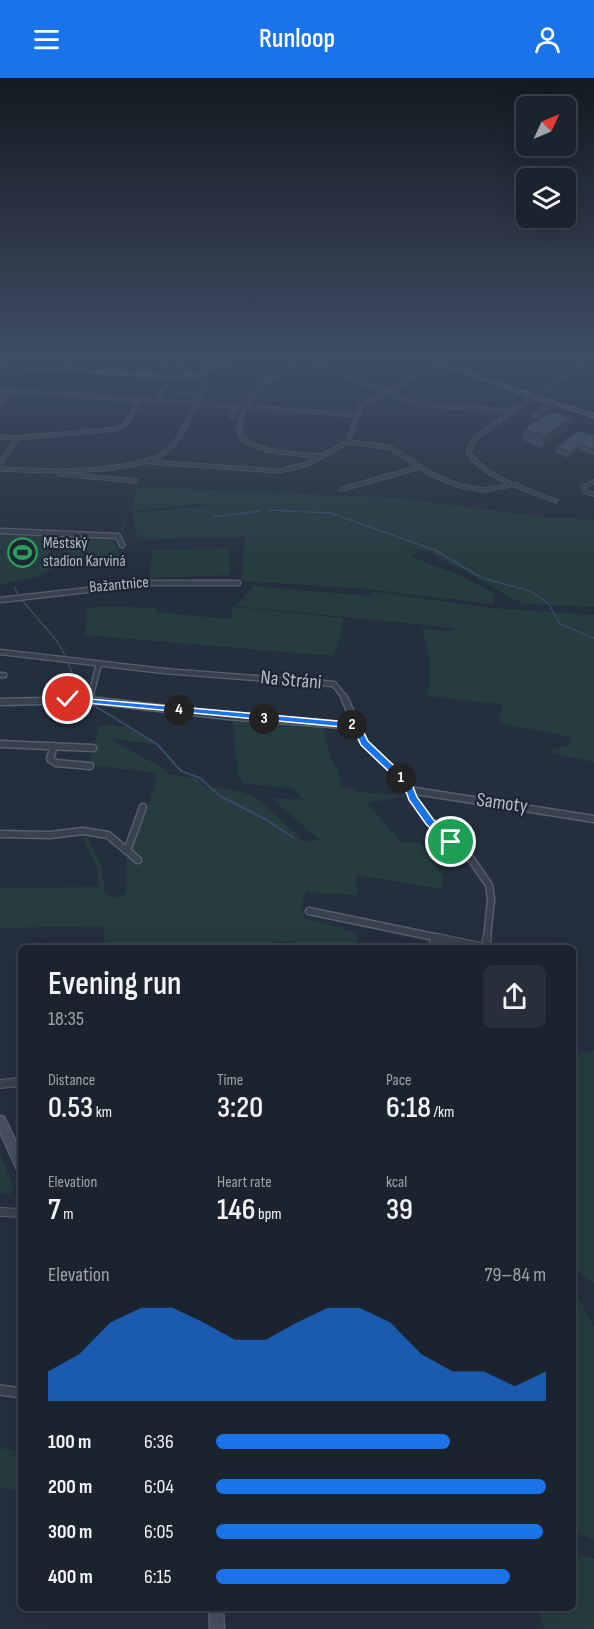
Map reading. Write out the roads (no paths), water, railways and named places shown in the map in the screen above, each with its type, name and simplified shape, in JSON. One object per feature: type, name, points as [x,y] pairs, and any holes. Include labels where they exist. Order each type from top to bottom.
[{"type":"street","points":[[0,437],[18,438],[117,428]]},
{"type":"street","points":[[176,464],[168,458],[182,428]]},
{"type":"street","points":[[238,428],[244,440],[266,448],[323,456]]},
{"type":"street","points":[[0,469],[44,471],[150,462],[279,471],[300,466],[348,442],[354,428]]},
{"type":"street","points":[[487,428],[476,437],[468,448],[469,456],[475,463],[556,501]]},
{"type":"street","points":[[0,464],[18,438]]},
{"type":"street","points":[[348,442],[389,447],[405,454],[420,467],[448,482],[475,490],[496,489],[516,484]]},
{"type":"street","points":[[150,462],[169,453]]},
{"type":"street","points":[[342,489],[420,467]]},
{"type":"street","points":[[81,476],[82,468]]},
{"type":"street","points":[[59,474],[136,481]]},
{"type":"street","points":[[594,482],[584,486],[583,489],[594,495]]},
{"type":"street","points":[[0,531],[118,536],[122,545]]},
{"type":"street","name":"Bažantnice","points":[[0,600],[139,582],[186,580],[238,583]]},
{"type":"street","name":"Na Stráni","points":[[0,652],[99,664],[333,684],[342,692],[364,742],[408,785],[430,822],[471,859],[489,885],[491,899],[486,945]]},
{"type":"street","points":[[90,700],[99,664]]},
{"type":"street","points":[[0,702],[90,700],[227,716],[356,726]]},
{"type":"street","points":[[0,744],[93,748]]},
{"type":"street","points":[[54,746],[50,759],[56,763],[90,766]]},
{"type":"street","name":"Samoty","points":[[409,790],[594,819]]},
{"type":"street","points":[[127,850],[143,807]]},
{"type":"street","points":[[0,834],[50,835],[83,831],[108,835],[138,860]]},
{"type":"street","name":"Na Stráni","points":[[309,911],[471,945]]},
{"type":"street","points":[[434,945],[435,938]]},
{"type":"street","points":[[0,1084],[18,1082]]},
{"type":"street","points":[[0,1121],[18,1159]]},
{"type":"street","points":[[0,1212],[18,1213]]},
{"type":"street","points":[[0,1390],[18,1393]]},
{"type":"street","points":[[216,1611],[218,1629]]},
{"type":"waterway","points":[[269,510],[330,513],[435,550],[482,578],[530,591],[549,604],[560,624],[594,638]]},
{"type":"waterway","points":[[214,517],[260,511]]},
{"type":"waterway","points":[[15,588],[18,595]]},
{"type":"waterway","points":[[21,599],[57,641],[66,657]]},
{"type":"waterway","points":[[68,663],[82,698]]},
{"type":"waterway","points":[[90,703],[157,744],[181,771],[200,778],[220,796],[265,819],[294,838]]},
{"type":"place","name":"Městský stadion Karviná","points":[[22,552]]}]
